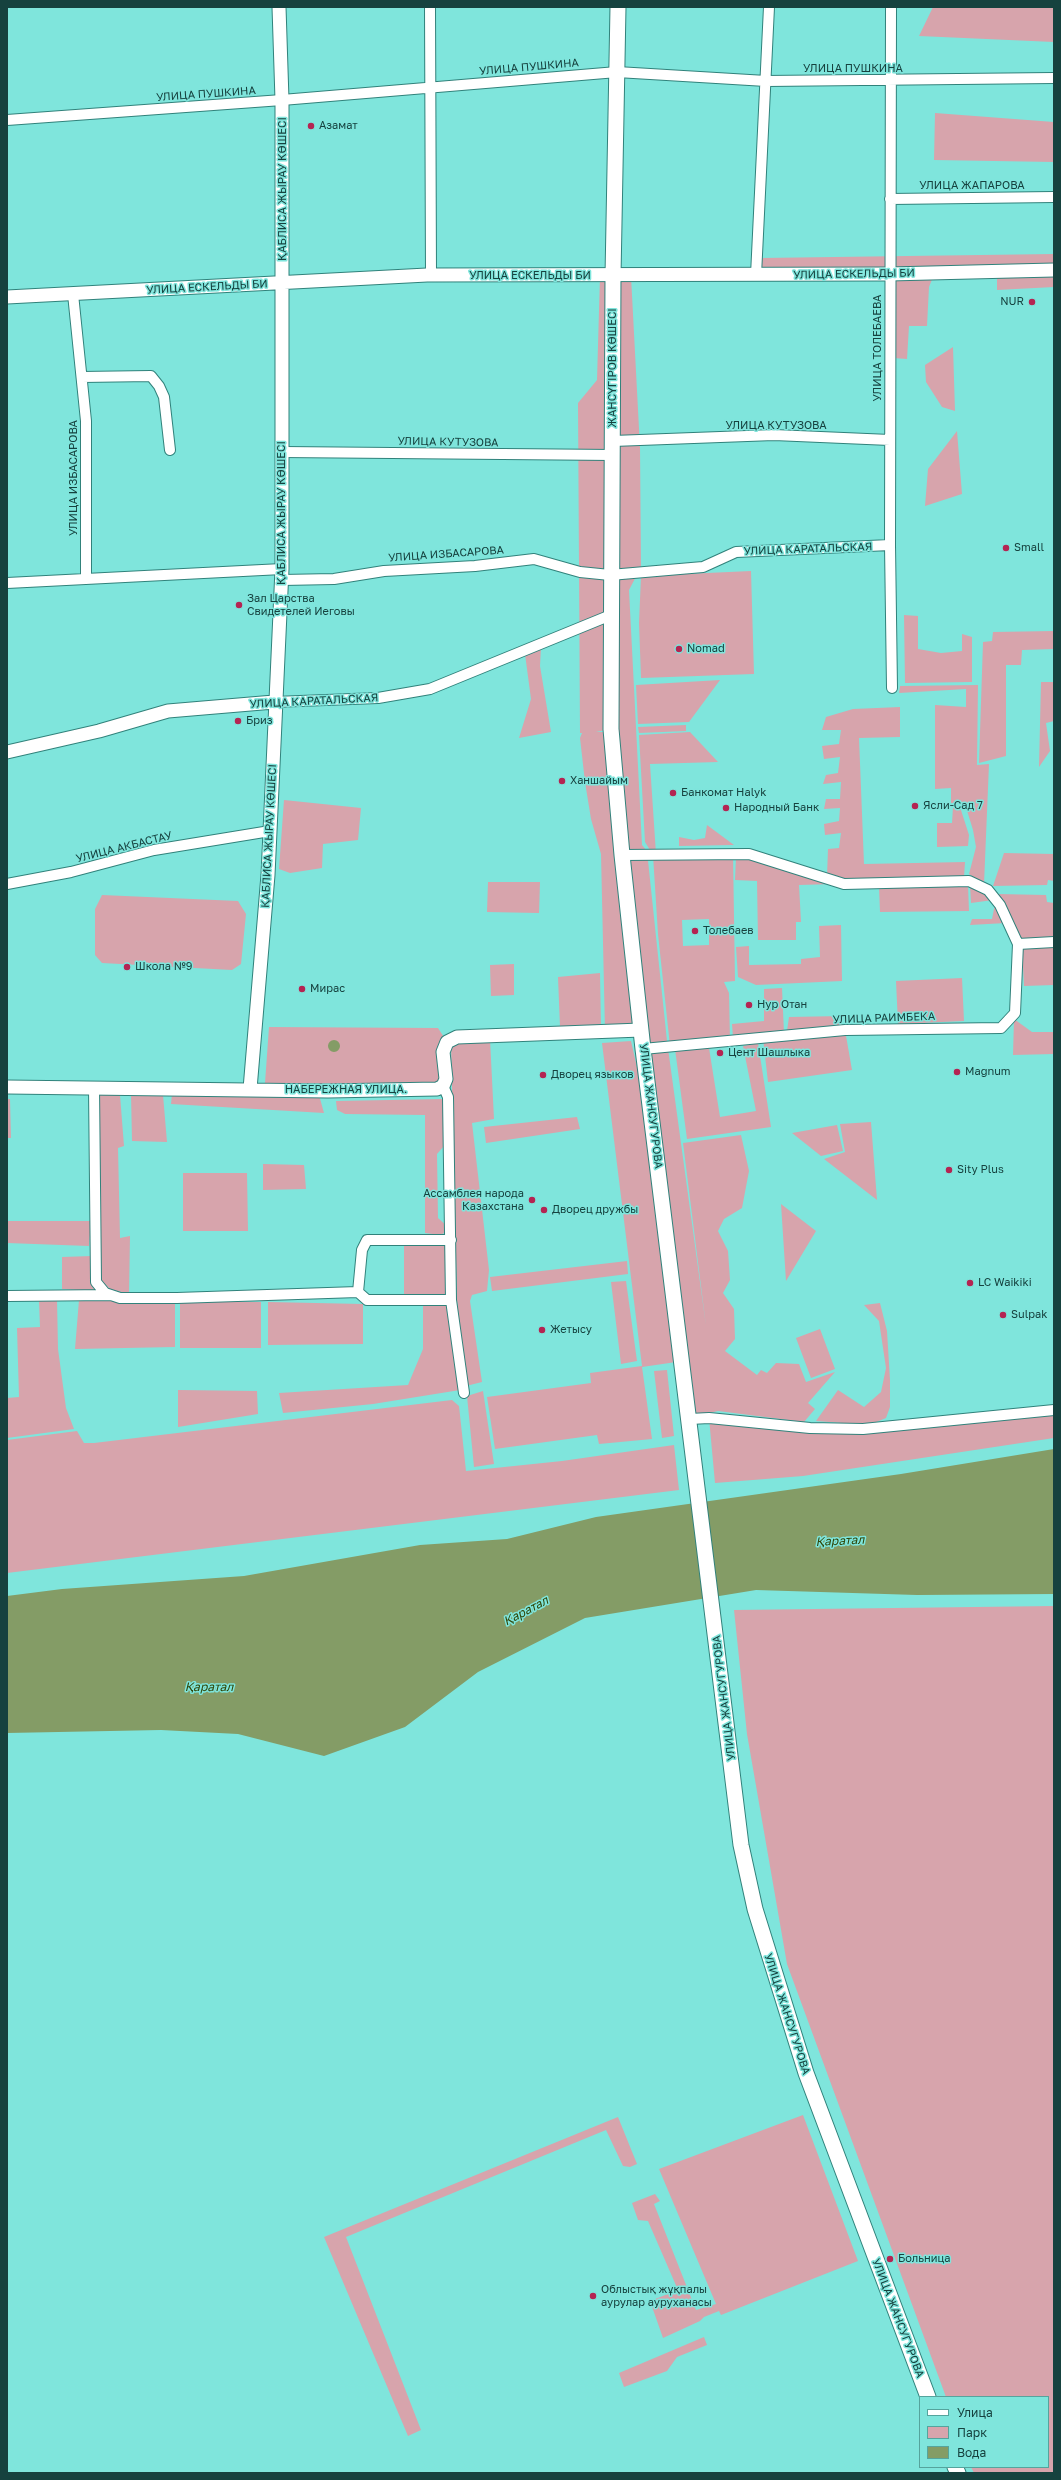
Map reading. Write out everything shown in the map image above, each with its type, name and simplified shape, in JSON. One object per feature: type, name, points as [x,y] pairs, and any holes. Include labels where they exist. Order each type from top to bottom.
[{"type":"main road","name":"ЖАНСҮГІРОВ КӨШЕСІ","points":[[611,729],[610,575],[613,448],[612,276],[618,7]]},
{"type":"main road","name":"УЛИЦА ЖАНСУГУРОВА","points":[[611,729],[622,855],[643,1049],[690,1419],[741,1845],[755,1909],[806,2073],[928,2396]]},
{"type":"street","name":"ҚАБЛИСА ЖЫРАУ КӨШЕСІ","points":[[250,1089],[270,831],[274,702],[282,575],[283,283],[282,100],[279,7]]},
{"type":"street","points":[[430,7],[431,275]]},
{"type":"street","points":[[756,275],[769,7]]},
{"type":"street","name":"УЛИЦА ТОЛЕБАЕВА","points":[[891,7],[889,274],[892,688]]},
{"type":"street","name":"УЛИЦА ПУШКИНА","points":[[7,120],[282,100],[617,72],[766,81],[890,81],[1054,78]]},
{"type":"street","name":"УЛИЦА ЖАПАРОВА","points":[[890,199],[1054,197]]},
{"type":"street","name":"УЛИЦА ЕСКЕЛЬДЫ БИ","points":[[7,297],[431,275],[612,276],[889,274],[1054,270]]},
{"type":"street","name":"УЛИЦА ИЗБАСАРОВА","points":[[72,294],[86,421],[86,579]]},
{"type":"street","points":[[82,377],[150,376],[159,386],[164,397],[170,450]]},
{"type":"street","name":"УЛИЦА КУТУЗОВА","points":[[282,452],[613,448],[774,435],[890,440]]},
{"type":"street","name":"УЛИЦА КАРАТАЛЬСКАЯ","points":[[610,575],[703,568],[736,552],[890,545]]},
{"type":"street","name":"УЛИЦА ИЗБАСАРОВА","points":[[7,583],[86,579],[282,575],[334,579],[384,571],[475,566],[534,559],[580,572],[610,575]]},
{"type":"street","name":"УЛИЦА КАРАТАЛЬСКАЯ","points":[[7,752],[99,732],[168,711],[274,702],[378,698],[430,689],[611,615]]},
{"type":"street","name":"УЛИЦА АКБАСТАУ","points":[[7,884],[71,872],[154,850],[270,831]]},
{"type":"street","points":[[622,855],[749,854],[844,884],[969,881],[988,890],[1000,905],[1018,944],[1054,942]]},
{"type":"street","name":"УЛИЦА РАИМБЕКА","points":[[643,1049],[845,1030],[1001,1028],[1015,1013],[1018,944]]},
{"type":"street","points":[[464,1393],[451,1300],[448,1097],[443,1086],[446,1079],[443,1052],[447,1042],[457,1037],[641,1030]]},
{"type":"street","name":"НАБЕРЕЖНАЯ УЛИЦА.","points":[[7,1086],[335,1091],[436,1089],[443,1086]]},
{"type":"street","points":[[94,1087],[96,1282],[105,1293],[120,1298],[177,1298],[358,1292],[367,1300],[451,1300]]},
{"type":"street","points":[[358,1292],[362,1250],[367,1240],[451,1240]]},
{"type":"street","points":[[7,1296],[112,1295]]},
{"type":"street","points":[[690,1419],[709,1418],[810,1428],[863,1430],[1054,1410]]},
{"type":"green space","points":[[933,7],[1054,7],[1054,42],[919,36]]},
{"type":"green space","points":[[935,113],[1054,122],[1054,162],[934,160]]},
{"type":"green space","points":[[1054,254],[1054,265],[760,271],[761,258]]},
{"type":"green space","points":[[1054,273],[1054,287],[997,290],[997,275]]},
{"type":"green space","points":[[600,276],[613,276],[611,729],[596,732],[609,732],[641,1030],[605,1031],[601,854],[591,819],[580,738],[582,733],[580,733],[578,403],[597,380]]},
{"type":"green space","points":[[631,276],[640,448],[641,567],[629,590],[642,845],[647,851],[667,1041],[706,1326],[683,1143],[741,1135],[749,1171],[742,1208],[724,1219],[718,1231],[728,1251],[730,1280],[723,1293],[734,1309],[735,1339],[725,1351],[757,1375],[761,1370],[767,1373],[776,1363],[799,1364],[806,1382],[835,1372],[808,1403],[815,1409],[804,1422],[718,1411],[693,1417],[642,1005],[614,729],[617,278]]},
{"type":"green space","points":[[933,277],[929,287],[927,326],[909,326],[907,359],[893,358],[895,278]]},
{"type":"green space","points":[[953,347],[955,411],[942,407],[926,382],[925,365]]},
{"type":"green space","points":[[957,431],[962,494],[925,506],[928,469]]},
{"type":"green space","points":[[751,571],[754,674],[641,678],[639,623],[641,576]]},
{"type":"green space","points":[[904,615],[918,616],[918,649],[941,653],[962,651],[962,634],[972,637],[972,682],[905,683]]},
{"type":"green space","points":[[1054,631],[1054,649],[1022,650],[1021,665],[1006,665],[1006,756],[979,763],[983,642],[992,641],[993,632]]},
{"type":"green space","points":[[541,647],[540,666],[551,732],[519,738],[531,699],[525,654]]},
{"type":"green space","points":[[720,680],[689,722],[638,724],[636,685]]},
{"type":"green space","points":[[1041,682],[1054,682],[1054,721],[1046,723],[1050,751],[1039,767]]},
{"type":"green space","points":[[978,685],[977,765],[989,764],[984,884],[969,874],[976,847],[973,830],[965,804],[951,803],[951,788],[935,789],[935,705],[966,707],[966,689],[899,693],[900,686]]},
{"type":"green space","points":[[900,707],[900,737],[859,738],[864,864],[965,862],[964,877],[859,880],[827,876],[828,849],[839,848],[841,833],[825,835],[824,824],[839,821],[840,808],[824,809],[826,799],[840,799],[841,782],[823,784],[826,775],[838,773],[840,757],[824,759],[822,746],[839,744],[841,730],[822,730],[826,717],[853,709]]},
{"type":"green space","points":[[686,725],[686,731],[639,733],[638,727]]},
{"type":"green space","points":[[690,732],[718,762],[650,764],[656,854],[733,854],[735,981],[724,982],[729,993],[730,1041],[670,1046],[658,934],[653,855],[645,842],[639,735]],"holes":[[[709,919],[709,945],[683,946],[682,920]]]},
{"type":"green space","points":[[284,800],[361,808],[358,840],[323,844],[322,868],[290,873],[279,869]]},
{"type":"green space","points":[[953,807],[960,807],[969,835],[968,846],[937,847],[937,823],[952,823]]},
{"type":"green space","points":[[707,825],[734,845],[679,846],[679,837],[694,840],[705,838]]},
{"type":"green space","points":[[1004,853],[1054,854],[1054,881],[1048,880],[1047,885],[993,886]]},
{"type":"green space","points":[[736,857],[757,860],[834,884],[799,885],[801,922],[796,922],[796,940],[758,940],[757,881],[735,880]]},
{"type":"green space","points":[[488,882],[540,882],[539,913],[487,912]]},
{"type":"green space","points":[[968,885],[969,911],[880,912],[879,887]]},
{"type":"green space","points":[[970,885],[993,900],[971,903]]},
{"type":"green space","points":[[997,894],[1046,895],[1047,902],[1054,903],[1054,939],[1021,940]]},
{"type":"green space","points":[[102,895],[238,901],[246,914],[241,964],[232,970],[102,963],[95,955],[95,909]]},
{"type":"green space","points":[[995,904],[1006,923],[970,925],[972,919],[992,919]]},
{"type":"green space","points":[[841,925],[842,981],[756,985],[738,977],[736,947],[749,946],[749,965],[801,964],[801,959],[820,957],[819,926]]},
{"type":"green space","points":[[1054,945],[1054,985],[1024,986],[1022,947]]},
{"type":"green space","points":[[514,964],[514,995],[491,996],[490,965]]},
{"type":"green space","points":[[600,973],[601,1027],[560,1027],[558,977]]},
{"type":"green space","points":[[962,978],[964,1021],[898,1024],[896,981]]},
{"type":"green space","points":[[782,988],[784,1033],[733,1038],[732,1024],[764,1021],[764,989]]},
{"type":"green space","points":[[842,1016],[842,1027],[787,1031],[789,1017]]},
{"type":"green space","points":[[1014,1019],[1032,1032],[1054,1032],[1054,1054],[1013,1055]]},
{"type":"green space","points":[[269,1027],[438,1028],[447,1042],[443,1086],[381,1090],[265,1083]]},
{"type":"green space","points":[[845,1030],[852,1070],[768,1082],[763,1038]]},
{"type":"green space","points":[[464,1039],[490,1039],[494,1119],[472,1123],[489,1270],[487,1291],[472,1295],[470,1301],[482,1382],[466,1386],[457,1300],[451,1046]]},
{"type":"green space","points":[[631,1041],[658,1160],[683,1361],[642,1367],[652,1439],[599,1444],[597,1435],[495,1449],[487,1397],[591,1383],[590,1373],[642,1366],[602,1043]]},
{"type":"green space","points":[[758,1043],[771,1127],[687,1139],[675,1049],[709,1048],[720,1117],[756,1111],[743,1046]]},
{"type":"green space","points":[[131,1094],[163,1095],[167,1142],[132,1141]]},
{"type":"green space","points":[[172,1094],[319,1095],[324,1113],[171,1104]]},
{"type":"green space","points":[[97,1095],[120,1095],[124,1146],[118,1148],[120,1238],[130,1236],[129,1294],[110,1289],[99,1279]]},
{"type":"green space","points":[[7,1099],[10,1099],[11,1138],[7,1138]]},
{"type":"green space","points":[[443,1099],[444,1146],[437,1154],[438,1218],[448,1227],[446,1232],[440,1235],[425,1233],[425,1115],[345,1114],[337,1110],[336,1101]]},
{"type":"green space","points":[[577,1117],[580,1129],[486,1143],[484,1127]]},
{"type":"green space","points":[[871,1122],[877,1200],[824,1159],[845,1152],[840,1124]]},
{"type":"green space","points":[[837,1125],[843,1151],[821,1156],[792,1133]]},
{"type":"green space","points":[[263,1164],[304,1165],[306,1189],[263,1190]]},
{"type":"green space","points":[[183,1173],[247,1173],[248,1231],[183,1231]]},
{"type":"green space","points":[[781,1204],[816,1231],[786,1281]]},
{"type":"green space","points":[[7,1216],[8,1221],[91,1221],[89,1246],[7,1243]]},
{"type":"green space","points":[[404,1243],[446,1243],[447,1295],[404,1296]]},
{"type":"green space","points":[[92,1256],[94,1291],[62,1289],[62,1257]]},
{"type":"green space","points":[[627,1261],[628,1274],[492,1291],[490,1277]]},
{"type":"green space","points":[[626,1281],[637,1361],[621,1364],[611,1282]]},
{"type":"green space","points":[[57,1299],[58,1349],[66,1408],[74,1429],[7,1438],[7,1398],[19,1397],[17,1328],[40,1327],[39,1301]]},
{"type":"green space","points":[[79,1300],[175,1302],[175,1347],[75,1349]]},
{"type":"green space","points":[[180,1301],[261,1302],[261,1348],[180,1348]]},
{"type":"green space","points":[[268,1302],[363,1304],[363,1344],[268,1345]]},
{"type":"green space","points":[[880,1303],[887,1331],[890,1380],[890,1407],[886,1418],[869,1425],[816,1421],[838,1390],[864,1407],[881,1392],[886,1368],[879,1321],[864,1305]]},
{"type":"green space","points":[[423,1304],[446,1305],[460,1390],[373,1404],[283,1413],[279,1393],[408,1385],[423,1349]]},
{"type":"green space","points":[[820,1329],[835,1369],[811,1378],[796,1338]]},
{"type":"green space","points":[[667,1370],[674,1436],[662,1438],[654,1371]]},
{"type":"green space","points":[[178,1390],[257,1391],[258,1414],[178,1427]]},
{"type":"green space","points":[[483,1391],[494,1464],[474,1467],[467,1396]]},
{"type":"green space","points":[[452,1400],[459,1406],[466,1471],[562,1461],[674,1445],[679,1490],[7,1573],[7,1440],[77,1431],[84,1443],[94,1443]]},
{"type":"green space","points":[[1054,1409],[1054,1438],[803,1476],[715,1483],[709,1418],[847,1429]]},
{"type":"green space","points":[[1054,1606],[1054,2473],[974,2473],[972,2468],[1049,2468],[1049,2396],[946,2396],[787,1964],[747,1734],[734,1610]]},
{"type":"green space","points":[[803,2115],[858,2261],[721,2315],[719,2311],[663,2338],[650,2301],[678,2290],[648,2221],[638,2220],[632,2203],[655,2194],[660,2201],[654,2204],[696,2310],[716,2304],[659,2169]]},
{"type":"green space","points":[[618,2117],[637,2164],[630,2167],[623,2166],[606,2130],[346,2237],[421,2430],[408,2436],[324,2237]]},
{"type":"green space","points":[[704,2337],[707,2345],[677,2357],[667,2371],[624,2387],[619,2373]]},
{"type":"water","points":[[334,1040],[338,1042],[340,1046],[338,1050],[334,1052],[330,1050],[328,1046],[330,1042]]},
{"type":"water","name":"Қаратал","points":[[1054,1449],[1054,1594],[917,1595],[756,1590],[585,1618],[478,1672],[405,1727],[324,1756],[238,1734],[161,1730],[7,1733],[7,1596],[62,1589],[244,1576],[420,1545],[507,1539],[596,1517],[901,1474]]},
{"type":"place","name":"Азамат","points":[[311,126]]},
{"type":"place","name":"NUR","points":[[1032,302]]},
{"type":"place","name":"Small","points":[[1006,548]]},
{"type":"place","name":"Зал Царства Свидетелей Иеговы","points":[[239,605]]},
{"type":"place","name":"Nomad","points":[[679,649]]},
{"type":"place","name":"Бриз","points":[[238,721]]},
{"type":"place","name":"Ханшайым","points":[[562,781]]},
{"type":"place","name":"Банкомат Halyk","points":[[673,793]]},
{"type":"place","name":"Ясли-Сад 7","points":[[915,806]]},
{"type":"place","name":"Народный Банк","points":[[726,808]]},
{"type":"place","name":"Толебаев","points":[[695,931]]},
{"type":"place","name":"Школа №9","points":[[127,967]]},
{"type":"place","name":"Мирас","points":[[302,989]]},
{"type":"place","name":"Нур Отан","points":[[749,1005]]},
{"type":"place","name":"Цент Шашлыка","points":[[720,1053]]},
{"type":"place","name":"Magnum","points":[[957,1072]]},
{"type":"place","name":"Дворец языков","points":[[543,1075]]},
{"type":"place","name":"Sity Plus","points":[[949,1170]]},
{"type":"place","name":"Ассамблея народа Казахстана","points":[[532,1200]]},
{"type":"place","name":"Дворец дружбы","points":[[544,1210]]},
{"type":"place","name":"LC Waikiki","points":[[970,1283]]},
{"type":"place","name":"Sulpak","points":[[1003,1315]]},
{"type":"place","name":"Жетысу","points":[[542,1330]]},
{"type":"place","name":"Больница","points":[[890,2259]]},
{"type":"place","name":"Облыстық жұқпалы аурулар ауруханасы","points":[[593,2296]]}]
